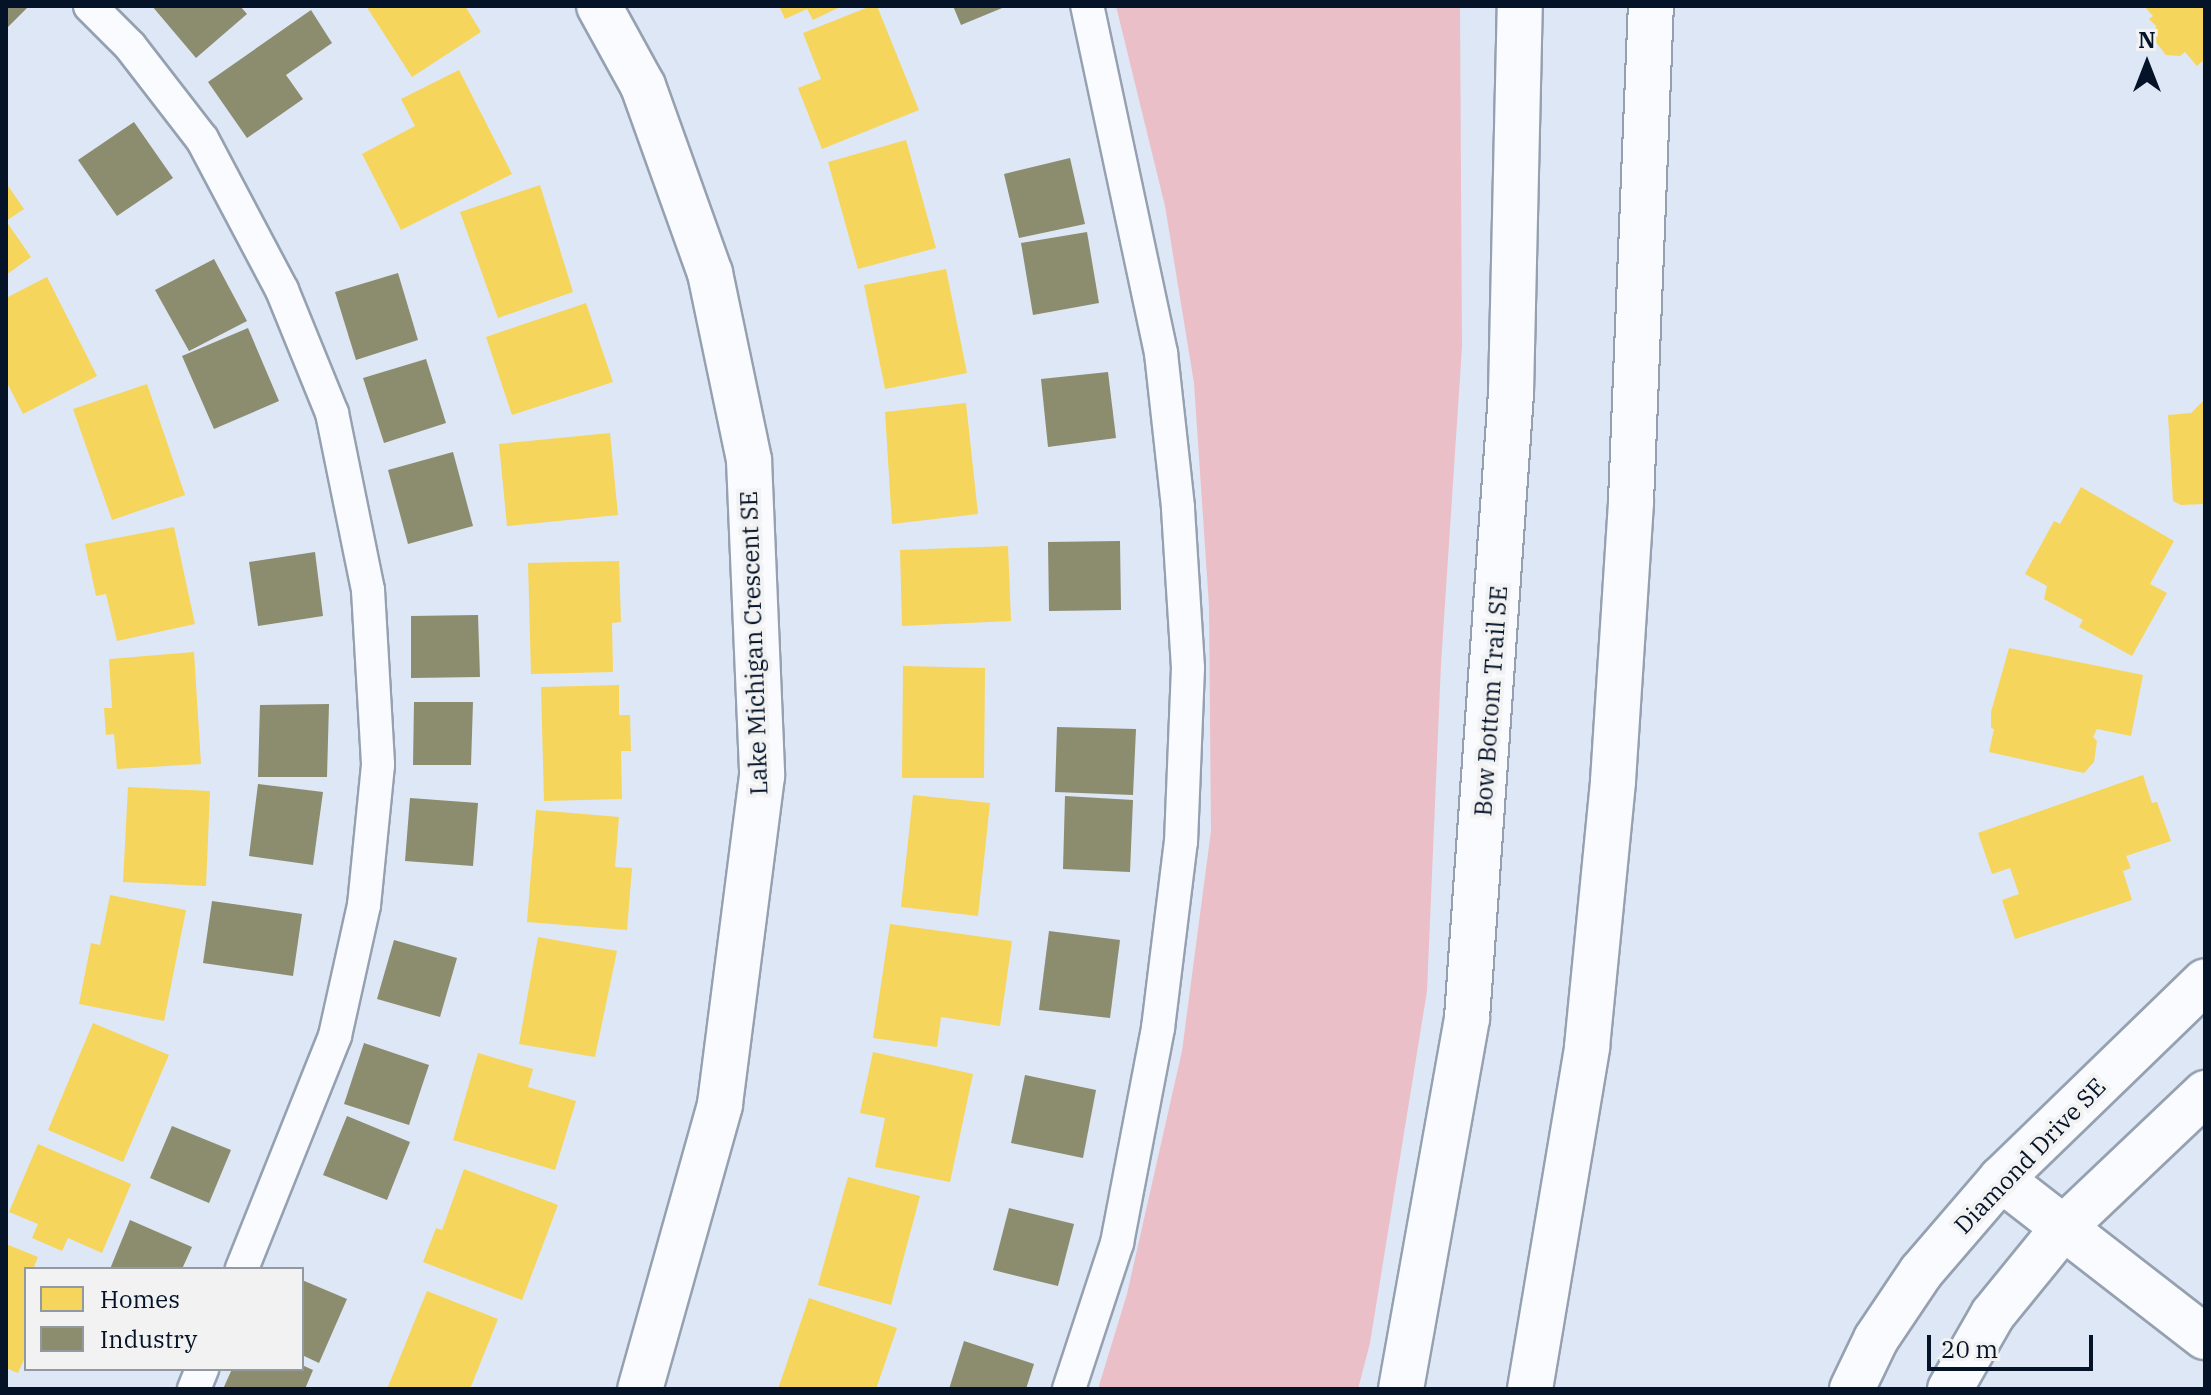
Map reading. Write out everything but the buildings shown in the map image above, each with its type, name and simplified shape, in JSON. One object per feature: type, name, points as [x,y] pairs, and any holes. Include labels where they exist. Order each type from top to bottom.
[{"type":"main road","name":"Lake Michigan Crescent SE","points":[[599,6],[643,86],[710,273],[749,460],[762,776],[720,1105],[640,1389]]},
{"type":"main road","name":"Bow Bottom Trail SE","points":[[1401,1389],[1468,1003],[1511,393],[1520,6]]},
{"type":"main road","points":[[1530,1389],[1587,1047],[1613,781],[1631,501],[1651,6]]},
{"type":"main road","name":"Diamond Drive SE","points":[[1852,1389],[1876,1339],[1921,1272],[2001,1179],[2205,981]]},
{"type":"main road","points":[[1950,1389],[1993,1314],[2064,1227],[2205,1093]]},
{"type":"main road","points":[[2001,1179],[2205,1337]]},
{"type":"lane","points":[[90,6],[130,46],[202,139],[282,290],[332,413],[368,590],[378,765],[364,905],[335,1036],[243,1267]]},
{"type":"lane","points":[[1069,1389],[1117,1243],[1158,1028],[1181,842],[1188,668],[1178,507],[1161,353],[1087,6]]},
{"type":"shaded area","points":[[1116,6],[1460,6],[1462,347],[1441,664],[1427,991],[1370,1343],[1358,1389],[1098,1389],[1127,1294],[1182,1051],[1211,831],[1209,606],[1194,383],[1165,206]]}]
